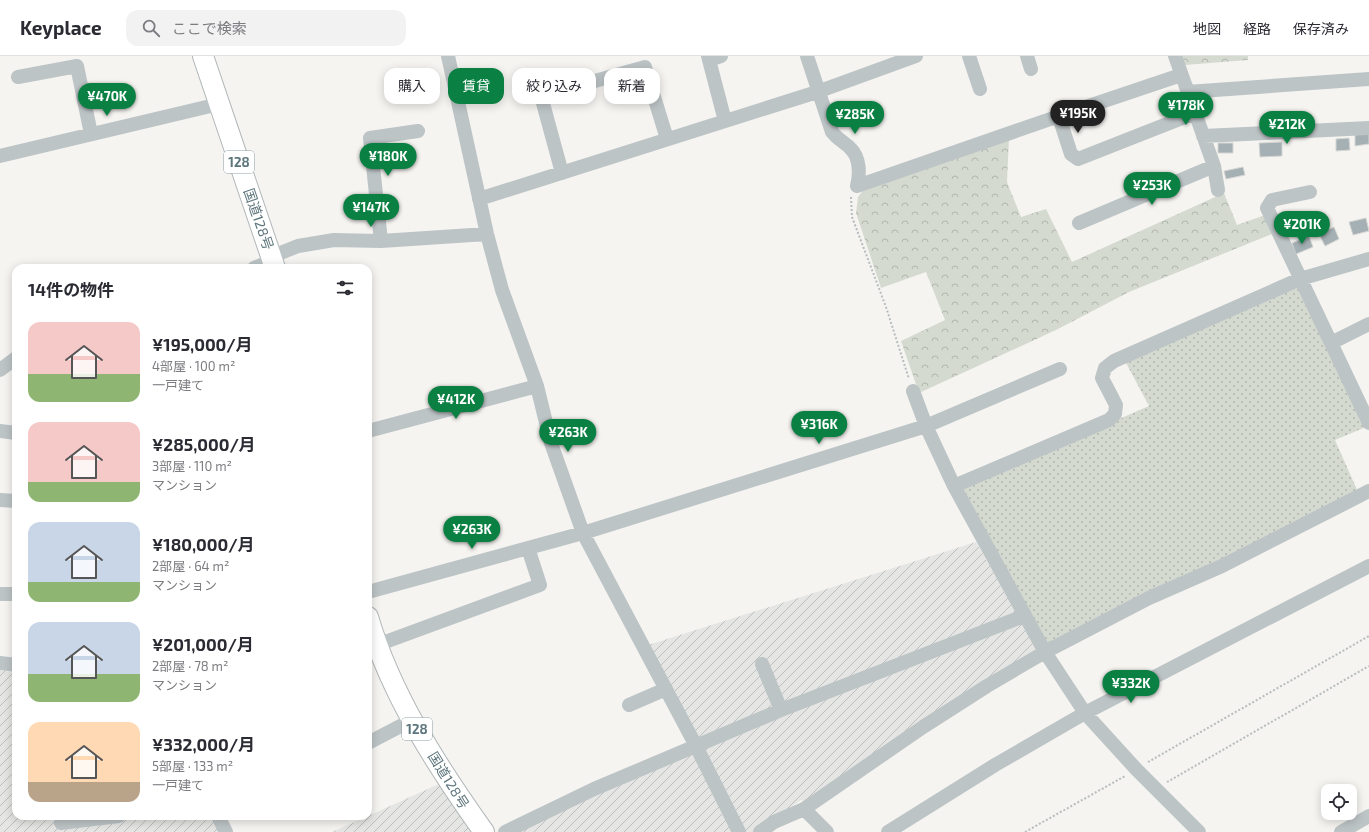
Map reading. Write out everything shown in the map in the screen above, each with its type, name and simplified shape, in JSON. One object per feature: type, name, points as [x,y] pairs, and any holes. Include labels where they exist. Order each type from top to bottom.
[{"type":"highway","name":"国道128号","points":[[203,56],[274,264]]},
{"type":"highway","name":"国道128号","points":[[372,629],[377,645],[412,720],[462,801],[484,832]]},
{"type":"street","points":[[448,56],[487,234],[502,290],[537,386],[551,443],[583,533],[696,746],[739,832]]},
{"type":"street","points":[[808,56],[817,92],[823,102],[832,132],[838,141],[852,149],[859,164],[857,186],[1181,74]]},
{"type":"street","points":[[479,199],[817,92],[916,56]]},
{"type":"street","points":[[968,56],[980,89]]},
{"type":"street","points":[[1175,56],[1214,166],[1218,190]]},
{"type":"street","points":[[713,57],[725,121]]},
{"type":"street","points":[[18,77],[77,66],[91,134]]},
{"type":"street","points":[[562,173],[541,96],[645,67],[667,139]]},
{"type":"street","points":[[1187,92],[1369,79]]},
{"type":"street","points":[[0,156],[220,104]]},
{"type":"street","points":[[1065,114],[1061,123],[1071,154],[1078,159],[1195,113]]},
{"type":"street","points":[[1203,136],[1369,128]]},
{"type":"street","points":[[381,241],[370,138],[418,131]]},
{"type":"street","points":[[1080,223],[1214,166]]},
{"type":"street","points":[[1310,192],[1272,200],[1267,208],[1369,423]]},
{"type":"street","points":[[274,264],[278,254],[298,246],[334,240],[381,241],[487,234]]},
{"type":"street","points":[[954,486],[1109,420],[1115,414],[1116,405],[1102,378],[1105,368],[1114,361],[1300,278],[1369,259]]},
{"type":"street","points":[[1331,343],[1369,324]]},
{"type":"street","points":[[0,370],[12,361]]},
{"type":"street","points":[[372,591],[583,533],[926,426],[1060,369]]},
{"type":"street","points":[[372,430],[537,386]]},
{"type":"street","points":[[913,391],[926,426],[954,486],[1045,652],[1085,713],[1136,769],[1199,832]]},
{"type":"street","points":[[0,430],[12,432]]},
{"type":"street","points":[[760,832],[774,822],[804,809],[923,727],[987,686],[1045,652],[1149,598],[1222,566],[1369,490]]},
{"type":"street","points":[[0,500],[12,501]]},
{"type":"street","points":[[377,645],[540,585],[528,548]]},
{"type":"street","points":[[888,832],[995,765],[1085,713],[1369,566]]},
{"type":"street","points":[[0,594],[12,594]]},
{"type":"street","points":[[505,832],[594,789],[781,710],[1024,616]]},
{"type":"street","points":[[0,663],[12,665]]},
{"type":"street","points":[[762,664],[781,710]]},
{"type":"street","points":[[629,705],[666,689]]},
{"type":"street","points":[[372,741],[412,720]]},
{"type":"street","points":[[804,809],[828,832]]},
{"type":"street","points":[[1341,832],[1369,816]]},
{"type":"street","points":[[61,820],[61,823],[86,820]]},
{"type":"path","points":[[857,186],[850,199],[852,217],[886,307],[913,391]]},
{"type":"path","points":[[1025,832],[1369,636]]},
{"type":"path","points":[[1156,789],[1369,666]]},
{"type":"shaded area","points":[[976,542],[1038,650],[999,671],[892,743],[808,803],[801,800],[754,832],[745,832],[648,645]]},
{"type":"shaded area","points":[[0,670],[12,672],[12,820],[55,820],[54,828],[110,820],[216,820],[222,832],[0,832]]},
{"type":"shaded area","points":[[691,750],[732,832],[519,832]]},
{"type":"shaded area","points":[[439,784],[471,832],[332,832],[359,820],[372,820],[372,814]]},
{"type":"green space","points":[[1182,56],[1248,56],[1248,60],[1185,65]]},
{"type":"green space","points":[[1009,138],[1007,182],[1021,217],[1046,209],[1072,262],[1224,193],[1237,225],[1265,215],[1272,234],[1129,292],[1056,330],[919,393],[901,341],[945,320],[926,272],[881,288],[856,213],[858,197],[864,189]]},
{"type":"green space","points":[[1299,287],[1366,427],[1335,440],[1358,492],[1047,646],[962,487],[1149,406],[1125,361]]},
{"type":"building","points":[[1355,134],[1369,134],[1369,144],[1355,146]]},
{"type":"building","points":[[1349,138],[1350,150],[1336,151],[1336,139]]},
{"type":"building","points":[[1282,142],[1282,156],[1260,157],[1259,143]]},
{"type":"building","points":[[1218,143],[1233,143],[1233,153],[1218,153]]},
{"type":"building","points":[[1243,167],[1245,175],[1226,179],[1224,171]]},
{"type":"building","points":[[1366,218],[1369,231],[1353,235],[1349,222]]},
{"type":"building","points":[[1334,227],[1339,239],[1325,246],[1319,234]]},
{"type":"building","points":[[1309,236],[1313,247],[1296,254],[1292,243]]}]
